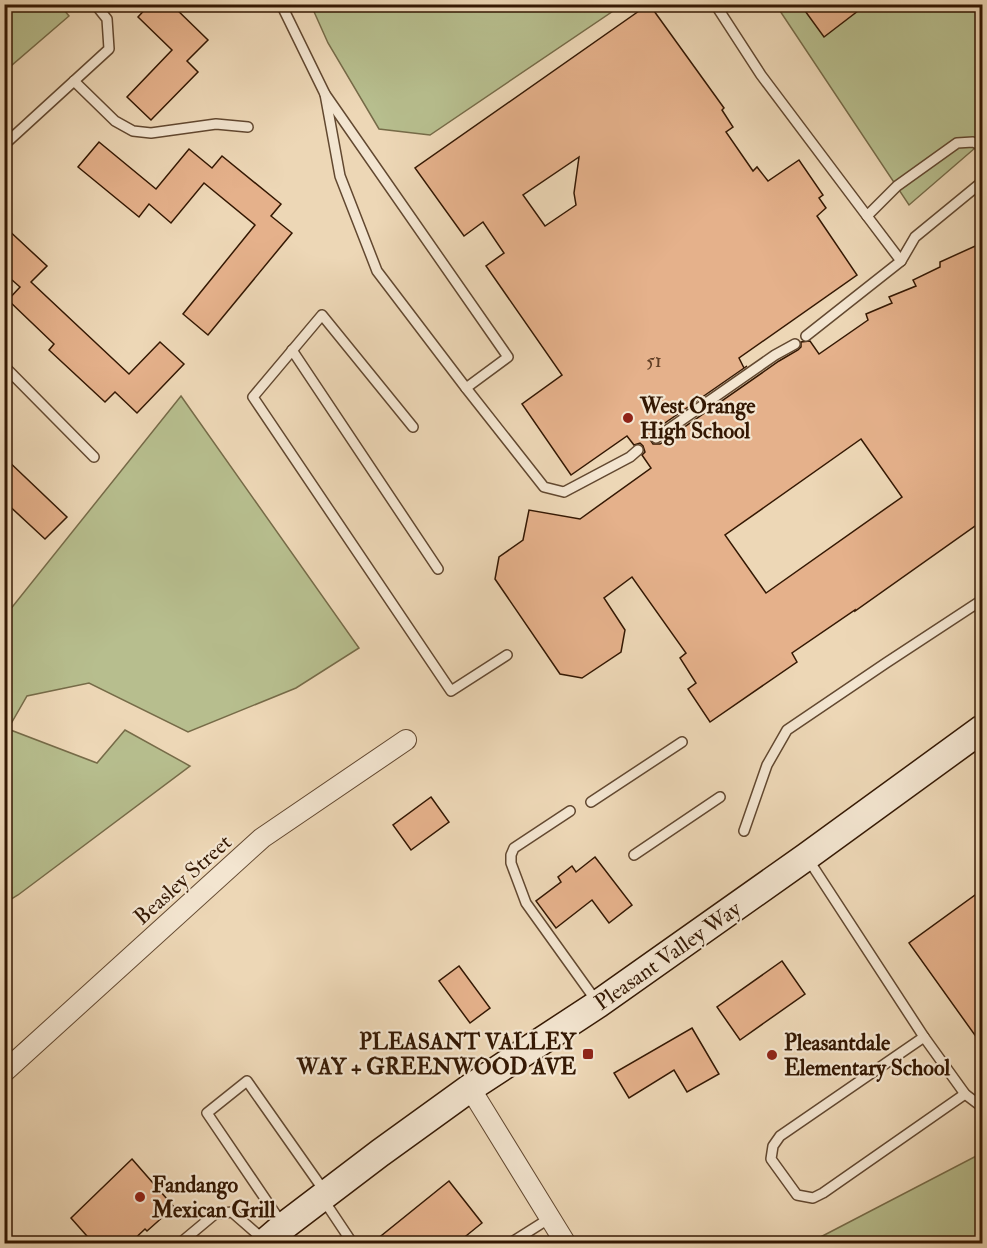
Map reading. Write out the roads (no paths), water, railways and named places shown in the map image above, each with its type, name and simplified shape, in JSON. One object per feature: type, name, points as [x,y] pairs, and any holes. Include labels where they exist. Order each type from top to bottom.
[{"type":"main road","name":"Pleasant Valley Way","points":[[273,1238],[324,1196],[470,1088],[598,1004],[982,729]]},
{"type":"street","name":"Beasley Street","points":[[4,1072],[262,838],[406,740]]},
{"type":"street","points":[[470,1088],[566,1244]]},
{"type":"lane","points":[[4,145],[109,49],[107,19],[95,4]]},
{"type":"lane","points":[[281,4],[324,94],[508,357],[466,388]]},
{"type":"lane","points":[[715,4],[761,75],[902,261]]},
{"type":"lane","points":[[74,81],[115,121],[133,131],[152,134],[216,124],[248,127]]},
{"type":"lane","points":[[324,94],[340,176],[377,271],[544,487],[564,492],[630,457],[638,450]]},
{"type":"lane","points":[[867,216],[897,186],[957,143],[973,142],[982,146]]},
{"type":"lane","points":[[807,336],[902,261],[915,237],[982,182]]},
{"type":"lane","points":[[413,427],[322,315],[254,397],[451,691],[507,655]]},
{"type":"lane","points":[[656,438],[775,355],[795,344]]},
{"type":"lane","points":[[292,350],[438,569]]},
{"type":"lane","points":[[4,366],[94,457]]},
{"type":"lane","points":[[744,831],[767,765],[787,730],[982,600]]},
{"type":"lane","points":[[591,802],[682,742]]},
{"type":"lane","points":[[634,855],[720,797]]},
{"type":"lane","points":[[570,811],[514,848],[511,863],[526,903],[598,1004]]},
{"type":"lane","points":[[806,857],[924,1037],[965,1094],[982,1107]]},
{"type":"lane","points":[[924,1037],[780,1136],[772,1146],[771,1159],[797,1195],[813,1198],[965,1094]]},
{"type":"lane","points":[[273,1238],[207,1113],[248,1081],[353,1244]]},
{"type":"lane","points":[[179,1244],[214,1214],[232,1212],[273,1238]]},
{"type":"lane","points":[[508,1244],[550,1217]]},
{"type":"place","name":"West Orange High School","points":[[628,418]]},
{"type":"place","name":"PLEASANT VALLEY WAY + GREENWOOD AVE","points":[[588,1054]]},
{"type":"place","name":"Pleasantdale Elementary School","points":[[772,1055]]},
{"type":"place","name":"Fandango Mexican Grill","points":[[140,1197]]}]
